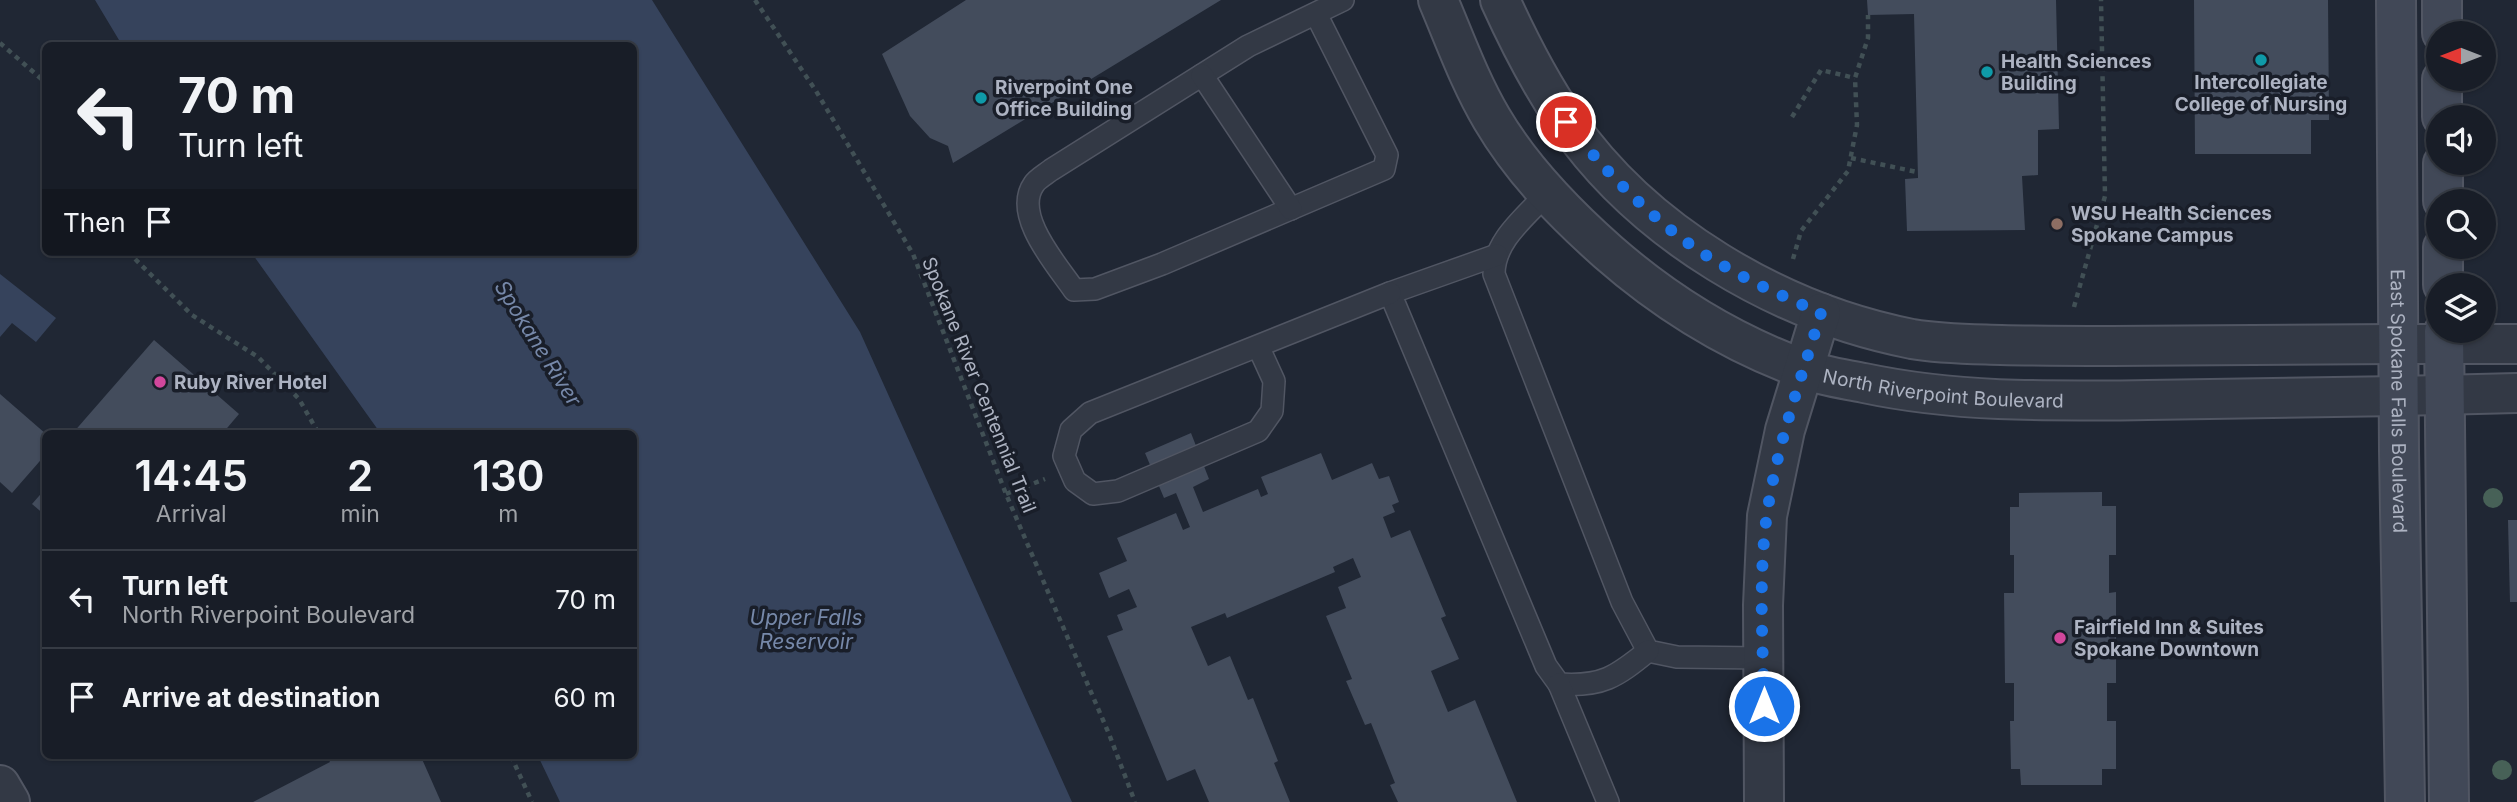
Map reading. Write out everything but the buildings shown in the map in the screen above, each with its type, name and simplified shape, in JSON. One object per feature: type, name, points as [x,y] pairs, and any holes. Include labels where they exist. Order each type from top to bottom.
[{"type":"main road","name":"East Spokane Falls Boulevard","points":[[2396,0],[2398,344],[2406,802]]},
{"type":"main road","points":[[2442,0],[2442,21]]},
{"type":"main road","points":[[2444,343],[2449,802]]},
{"type":"street","name":"North Riverpoint Boulevard","points":[[1438,0],[1471,79],[1493,121],[1547,193],[1581,228],[1627,269],[1679,307],[1756,349],[1804,369],[1932,396],[1999,400],[2517,393]]},
{"type":"street","points":[[1500,0],[1519,41],[1566,122],[1592,155],[1631,195],[1702,252],[1740,275],[1821,313],[1871,329],[1950,344],[2398,344],[2426,340]]},
{"type":"street","points":[[1547,193],[1592,155]]},
{"type":"street","points":[[1764,802],[1763,557],[1767,516],[1785,430],[1821,313]]},
{"type":"street","points":[[2496,342],[2517,344]]},
{"type":"street","points":[[0,785],[10,802]]},
{"type":"lane","points":[[1316,14],[1387,155],[1384,169],[1162,264],[1095,289],[1074,290],[1039,239],[1027,208],[1033,184],[1248,46],[1343,0]]},
{"type":"lane","points":[[1202,75],[1291,209]]},
{"type":"lane","points":[[1547,193],[1503,242],[1494,260],[1494,274],[1622,602],[1648,651]]},
{"type":"lane","points":[[1258,346],[1274,381],[1272,411],[1258,431],[1118,491],[1093,494],[1074,481],[1064,456],[1071,430],[1090,413],[1258,346],[1391,293],[1497,255]]},
{"type":"lane","points":[[1391,293],[1546,666],[1559,684],[1608,802]]},
{"type":"lane","points":[[1648,651],[1677,657],[1763,658]]},
{"type":"lane","points":[[1559,684],[1584,686],[1618,676],[1648,651]]},
{"type":"path","name":"Spokane River Centennial Trail","points":[[755,0],[816,90],[913,254],[1006,494],[1109,734],[1135,802]]},
{"type":"path","points":[[2074,307],[2105,196],[2101,0]]},
{"type":"path","points":[[1791,267],[1801,231],[1848,171],[1857,125],[1855,78],[1868,37],[1868,15]]},
{"type":"path","points":[[0,43],[42,80]]},
{"type":"path","points":[[1792,117],[1821,70],[1855,78]]},
{"type":"path","points":[[1851,158],[1917,172]]},
{"type":"path","points":[[132,256],[192,315],[258,357],[299,399],[318,430]]},
{"type":"path","points":[[1006,494],[1069,470]]},
{"type":"path","points":[[512,759],[531,802]]},
{"type":"water","name":"Upper Falls Reservoir","points":[[95,0],[652,0],[860,332],[1072,802],[560,802],[539,759],[637,759],[637,430],[378,430],[254,256],[637,256],[637,42],[120,42]]},
{"type":"water","points":[[0,274],[56,318],[36,342],[12,323],[0,337]]},
{"type":"place","name":"Intercollegiate College of Nursing","points":[[2261,60]]},
{"type":"place","name":"Health Sciences Building","points":[[1987,72]]},
{"type":"place","name":"Riverpoint One Office Building","points":[[981,98]]},
{"type":"place","name":"WSU Health Sciences Spokane Campus","points":[[2057,224]]},
{"type":"place","name":"Ruby River Hotel","points":[[160,382]]},
{"type":"place","name":"Fairfield Inn & Suites Spokane Downtown","points":[[2060,638]]},
{"type":"route","points":[[1566,122],[1606,171],[1669,228],[1740,275],[1821,313],[1785,430],[1767,516],[1763,557],[1764,706]]},
{"type":"water label","name":"Spokane River","points":[[538,343]]}]
